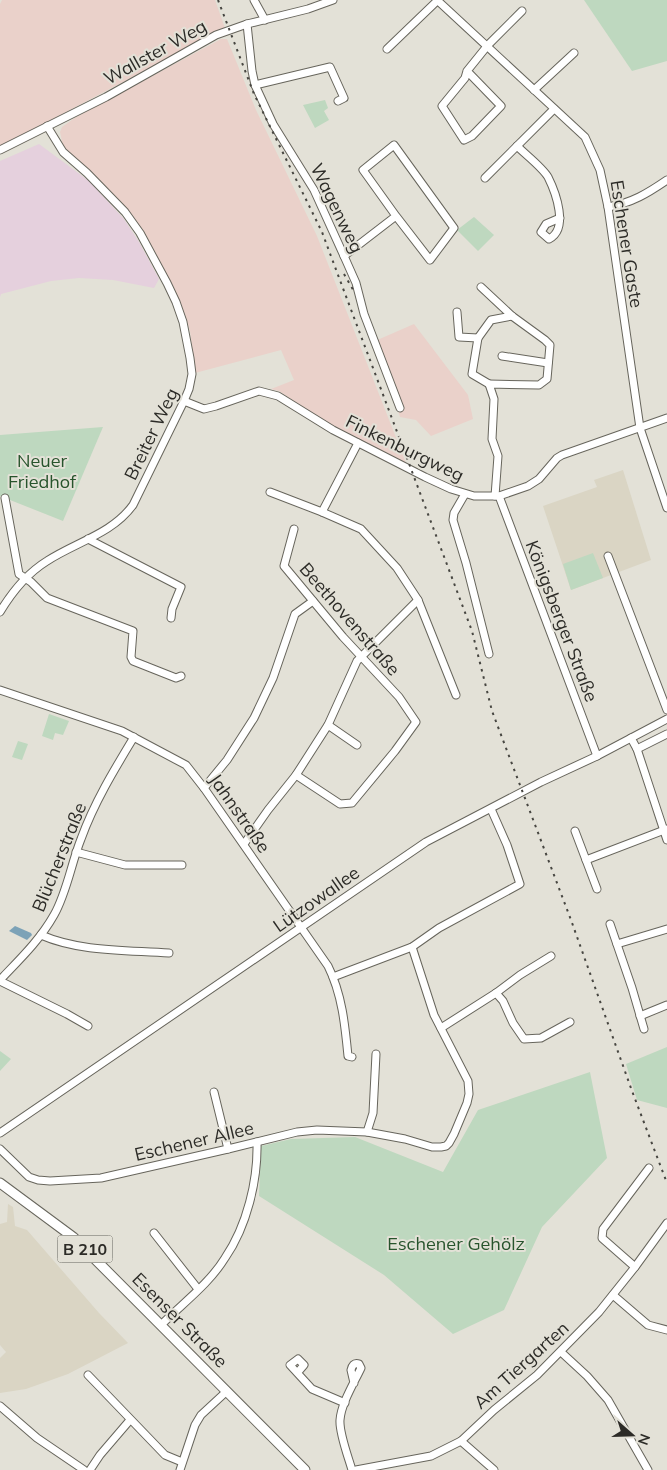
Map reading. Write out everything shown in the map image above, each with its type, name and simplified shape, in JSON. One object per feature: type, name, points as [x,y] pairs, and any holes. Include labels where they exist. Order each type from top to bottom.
[{"type":"main road","name":"Esenser Straße","points":[[0,1184],[73,1237],[162,1324],[305,1470]]},
{"type":"street","points":[[254,0],[265,20]]},
{"type":"street","name":"Wallster Weg","points":[[0,150],[106,97],[202,42],[247,24],[308,9],[333,0]]},
{"type":"street","points":[[388,49],[438,0]]},
{"type":"street","name":"Eschener Gaste","points":[[438,0],[585,137],[600,170],[608,206],[640,428],[664,488],[667,508]]},
{"type":"street","points":[[467,71],[501,106],[472,136],[464,140],[442,106],[465,78],[467,71],[488,45],[522,11]]},
{"type":"street","name":"Wagenweg","points":[[247,24],[255,85],[273,124],[314,190],[344,256],[356,283],[364,314],[400,408]]},
{"type":"street","points":[[534,90],[574,54]]},
{"type":"street","points":[[255,85],[330,67],[344,98],[338,101]]},
{"type":"street","points":[[485,178],[554,109]]},
{"type":"street","name":"Breiter Weg","points":[[0,612],[25,578],[48,560],[116,523],[133,505],[184,401],[192,374],[183,322],[176,302],[140,234],[125,212],[87,173],[63,152],[47,126]]},
{"type":"street","points":[[394,145],[454,228],[430,260],[396,216],[363,170],[394,145]]},
{"type":"street","points":[[517,146],[547,176],[560,210],[560,218]]},
{"type":"street","points":[[608,206],[625,204],[643,196],[667,181]]},
{"type":"street","points":[[344,256],[396,216]]},
{"type":"street","points":[[481,287],[512,316],[550,345],[547,379],[539,385],[489,384],[472,374],[478,338],[491,320],[512,316]]},
{"type":"street","points":[[457,312],[459,337],[478,338]]},
{"type":"street","points":[[502,356],[548,363]]},
{"type":"street","points":[[489,384],[494,399],[492,439],[498,456],[497,496]]},
{"type":"street","name":"Finkenburgweg","points":[[184,401],[204,409],[259,390],[278,396],[333,430],[425,477],[465,494],[497,496],[534,483],[562,455],[667,418]]},
{"type":"street","points":[[322,512],[358,443]]},
{"type":"street","points":[[270,492],[322,512],[361,530],[397,568],[418,600],[456,695]]},
{"type":"street","points":[[465,494],[454,513],[453,520],[489,654]]},
{"type":"street","name":"Königsberger Straße","points":[[497,496],[597,756]]},
{"type":"street","points":[[5,498],[19,574],[31,582],[47,598],[133,631],[131,657],[133,661],[176,678],[181,676]]},
{"type":"street","name":"Beethovenstraße","points":[[294,529],[284,566],[406,706],[416,722],[389,759],[352,803],[340,804],[296,775]]},
{"type":"street","points":[[88,539],[181,587],[172,610],[172,618]]},
{"type":"street","points":[[608,556],[667,710]]},
{"type":"street","points":[[244,844],[296,775],[328,724],[356,661],[418,600]]},
{"type":"street","points":[[204,788],[227,760],[254,718],[273,678],[295,614],[313,601]]},
{"type":"street","name":"Jahnstraße","points":[[0,690],[106,725],[186,764],[301,926],[333,977],[345,1025],[348,1056],[352,1057]]},
{"type":"street","name":"Lützowallee","points":[[0,1133],[426,842],[667,719]]},
{"type":"street","points":[[328,724],[357,745]]},
{"type":"street","points":[[637,749],[667,734]]},
{"type":"street","name":"Blücherstraße","points":[[0,981],[41,935],[58,906],[76,852],[89,821],[107,783],[134,737]]},
{"type":"street","points":[[631,738],[637,749],[667,840]]},
{"type":"street","points":[[333,977],[412,947],[439,928],[520,884],[507,845],[491,809]]},
{"type":"street","points":[[586,860],[665,830]]},
{"type":"street","points":[[575,831],[597,889]]},
{"type":"street","points":[[76,852],[125,865],[182,865]]},
{"type":"street","points":[[610,924],[644,1029]]},
{"type":"street","points":[[617,944],[667,929]]},
{"type":"street","points":[[41,935],[76,945],[169,953]]},
{"type":"street","name":"Eschener Allee","points":[[0,1149],[28,1177],[44,1181],[101,1178],[228,1150],[297,1132],[317,1130],[366,1132],[405,1139],[432,1147],[441,1147],[450,1143],[467,1103],[469,1094],[468,1081],[434,1014],[412,947]]},
{"type":"street","points":[[441,1028],[496,993],[520,974],[551,956]]},
{"type":"street","points":[[0,981],[88,1026]]},
{"type":"street","points":[[496,993],[503,1001],[513,1024],[524,1039],[541,1038],[570,1022]]},
{"type":"street","points":[[640,1016],[667,1005]]},
{"type":"street","points":[[366,1132],[373,1113],[376,1054]]},
{"type":"street","points":[[214,1092],[228,1150]]},
{"type":"street","points":[[162,1324],[225,1260],[236,1240],[253,1193],[257,1162],[257,1142]]},
{"type":"street","points":[[635,1268],[601,1235],[603,1229],[649,1168]]},
{"type":"street","name":"Am Tiergarten","points":[[356,1470],[430,1456],[461,1441],[494,1410],[538,1375],[561,1352],[613,1295],[667,1224]]},
{"type":"street","points":[[154,1233],[198,1289]]},
{"type":"street","points":[[613,1295],[648,1325],[667,1330]]},
{"type":"street","points":[[561,1352],[608,1400],[648,1470]]},
{"type":"street","points":[[298,1372],[312,1389],[345,1403]]},
{"type":"street","points":[[88,1374],[165,1455],[182,1462]]},
{"type":"street","points":[[352,1470],[340,1428],[340,1420],[354,1383]]},
{"type":"street","points":[[180,1470],[195,1425],[201,1415],[227,1391]]},
{"type":"street","points":[[0,1406],[37,1438],[84,1470]]},
{"type":"street","points":[[90,1470],[100,1455],[130,1420]]},
{"type":"street","points":[[461,1441],[494,1470]]},
{"type":"street","points":[[390,1464],[396,1470]]},
{"type":"shaded area","points":[[2,0],[215,0],[225,28],[0,147],[0,4]]},
{"type":"shaded area","points":[[221,39],[227,39],[256,110],[317,236],[406,463],[335,429],[279,391],[271,389],[294,380],[281,350],[195,373],[190,331],[184,312],[141,229],[120,202],[63,146],[60,132],[62,127],[76,117]]},
{"type":"shaded area","points":[[39,144],[89,181],[124,219],[159,279],[154,288],[113,280],[79,278],[51,281],[1,294],[0,297],[0,161]]},
{"type":"shaded area","points":[[414,324],[468,395],[473,419],[431,436],[416,420],[400,417],[375,341]]},
{"type":"shaded area","points":[[623,470],[651,560],[571,590],[543,506],[597,487],[594,480]]},
{"type":"shaded area","points":[[8,1204],[13,1207],[15,1226],[27,1230],[99,1313],[128,1343],[68,1374],[26,1389],[0,1393],[0,1358],[6,1352],[0,1345],[0,1224],[7,1222]]},
{"type":"green space","points":[[584,0],[667,0],[667,61],[632,71]]},
{"type":"green space","points":[[325,100],[328,108],[324,111],[329,120],[315,128],[303,105]]},
{"type":"green space","points":[[474,217],[494,235],[478,251],[457,230]]},
{"type":"green space","name":"Neuer Friedhof","points":[[103,427],[63,521],[0,496],[0,435]]},
{"type":"green space","points":[[593,553],[603,578],[571,590],[563,564]]},
{"type":"green space","points":[[49,714],[69,721],[63,735],[55,733],[53,740],[42,736]]},
{"type":"green space","points":[[18,741],[28,744],[22,760],[12,757]]},
{"type":"green space","points":[[667,1047],[667,1108],[637,1100],[626,1064]]},
{"type":"green space","points":[[0,1051],[11,1059],[0,1071]]},
{"type":"green space","name":"Eschener Gehölz","points":[[590,1072],[607,1158],[542,1227],[504,1310],[453,1334],[384,1275],[259,1196],[261,1146],[291,1139],[355,1137],[443,1172],[478,1110]]},
{"type":"water","points":[[15,926],[32,935],[27,940],[9,931]]},
{"type":"railway","points":[[218,0],[254,94],[322,232],[472,631],[492,711],[667,1183]]},
{"type":"railway","points":[[344,274],[355,293]]}]
